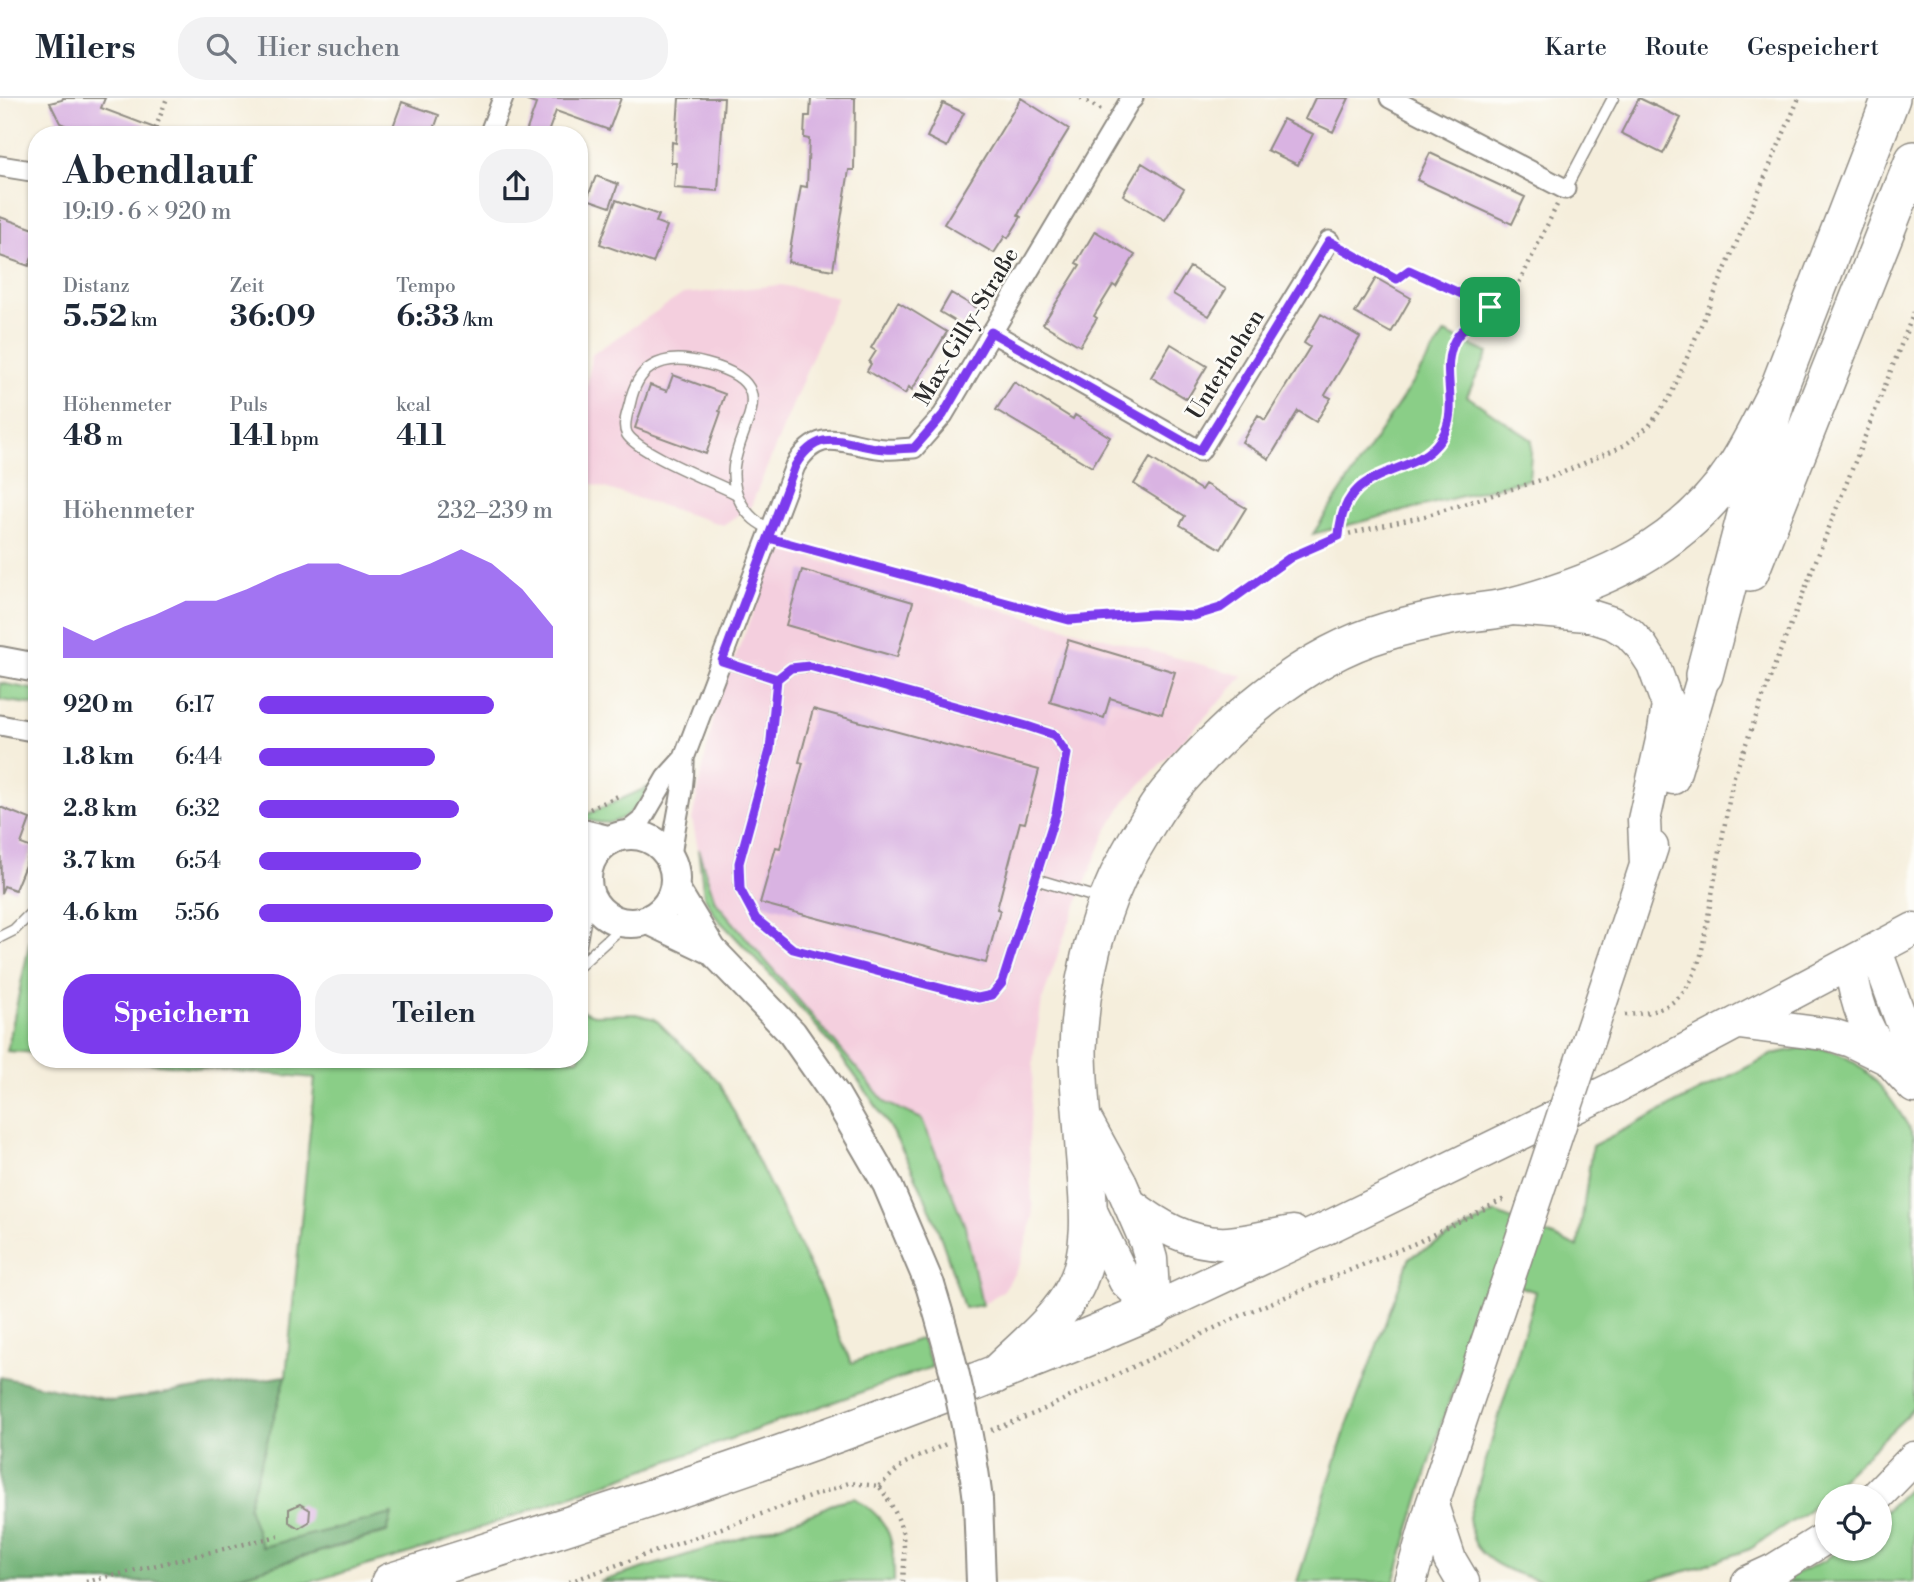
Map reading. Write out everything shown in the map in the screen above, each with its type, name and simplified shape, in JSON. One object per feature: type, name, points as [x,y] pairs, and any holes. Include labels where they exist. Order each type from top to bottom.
[{"type":"highway","points":[[1704,675],[1780,385],[1891,98]]},
{"type":"highway","points":[[1704,675],[1756,559],[1914,160]]},
{"type":"highway","points":[[995,1375],[1066,1303],[1076,1287],[1086,1254],[1088,1205],[1079,1081],[1080,1018],[1091,954],[1106,901],[1129,853],[1163,798],[1203,752],[1248,711],[1333,654],[1383,632],[1458,615],[1507,608],[1597,579],[1650,552],[1705,507],[1737,465],[1780,385]]},
{"type":"highway","points":[[390,1582],[652,1498],[878,1419],[995,1375],[1154,1309]]},
{"type":"main road","points":[[1507,608],[1587,615],[1612,623],[1629,633],[1653,664],[1668,705],[1643,820],[1646,865]]},
{"type":"main road","points":[[0,661],[28,666]]},
{"type":"main road","points":[[1410,1582],[1432,1505],[1646,865],[1704,675]]},
{"type":"main road","points":[[588,834],[616,838],[637,835],[651,839],[663,847],[671,858],[676,878],[675,889],[666,908],[637,922]]},
{"type":"main road","points":[[588,870],[591,860],[616,838]]},
{"type":"main road","points":[[588,885],[604,914],[637,922],[712,950]]},
{"type":"main road","points":[[675,889],[712,950],[792,1033],[836,1096],[887,1184],[930,1285],[961,1393],[978,1500],[981,1582]]},
{"type":"main road","points":[[1154,1309],[1610,1090],[1914,929]]},
{"type":"main road","points":[[1863,957],[1855,996],[1862,1018],[1900,1056],[1914,1087]]},
{"type":"main road","points":[[1739,1023],[1832,1035],[1900,1056]]},
{"type":"main road","points":[[1082,1113],[1129,1203],[1150,1259],[1154,1309]]},
{"type":"main road","points":[[1129,1203],[1162,1227],[1206,1242],[1228,1243],[1335,1224]]},
{"type":"main road","points":[[1088,1205],[1125,1281],[1154,1309]]},
{"type":"main road","points":[[1889,1484],[1914,1458]]},
{"type":"main road","points":[[1432,1505],[1450,1560],[1464,1582]]},
{"type":"main road","points":[[1748,1582],[1774,1570],[1815,1544]]},
{"type":"street","points":[[492,126],[503,98]]},
{"type":"street","name":"Max-Gilly-Straße","points":[[616,838],[640,821],[666,778],[684,758],[795,466],[811,445],[835,439],[884,449],[914,448],[943,415],[1133,98]]},
{"type":"street","points":[[1390,98],[1565,189]]},
{"type":"street","points":[[0,166],[28,171]]},
{"type":"street","name":"Unterhohen","points":[[991,332],[1200,451],[1329,241]]},
{"type":"street","points":[[0,725],[28,730]]},
{"type":"street","name":"Max-Gilly-Straße","points":[[671,858],[673,831],[685,782],[684,758]]},
{"type":"lane","points":[[1565,189],[1613,98]]},
{"type":"lane","points":[[735,493],[642,447],[628,435],[625,425],[631,396],[640,375],[652,366],[674,359],[690,359],[726,369],[741,377],[751,388],[752,406],[733,462],[732,477],[735,493],[748,515],[771,534]]},
{"type":"lane","points":[[722,661],[777,679]]},
{"type":"lane","points":[[809,666],[1054,735],[1067,754],[1056,813],[1002,983],[992,995],[978,998],[793,949],[756,919],[740,889],[739,863],[770,750],[777,679],[791,668],[809,666]]},
{"type":"lane","points":[[1035,879],[1106,901]]},
{"type":"lane","points":[[0,937],[15,930],[28,916]]},
{"type":"lane","points":[[588,958],[637,922]]},
{"type":"path","points":[[156,126],[167,98]]},
{"type":"path","points":[[771,534],[1069,620],[1153,614],[1194,616],[1220,608],[1291,557],[1339,536],[1425,516],[1557,475],[1625,445],[1649,426],[1670,397],[1799,98]]},
{"type":"path","points":[[1329,241],[1397,279],[1409,270],[1504,312],[1565,189]]},
{"type":"path","points":[[1339,536],[1340,521],[1351,497],[1373,476],[1409,463],[1427,453],[1441,438],[1450,416],[1448,376],[1455,338],[1490,307]]},
{"type":"path","points":[[1614,1016],[1642,1014],[1664,1007],[1681,997],[1693,980],[1701,955],[1733,779],[1776,662],[1914,312]]},
{"type":"path","points":[[588,810],[618,796]]},
{"type":"path","points":[[986,1432],[1037,1413],[1244,1314],[1418,1242],[1502,1200],[1514,1205]]},
{"type":"path","points":[[569,1582],[849,1483],[879,1486],[905,1463],[949,1443]]},
{"type":"path","points":[[879,1486],[896,1509],[903,1531],[903,1582]]},
{"type":"path","points":[[86,1582],[278,1536]]},
{"type":"shaded area","points":[[781,285],[837,297],[751,506],[723,525],[588,483],[588,379],[592,354],[683,294]]},
{"type":"shaded area","points":[[778,549],[1244,676],[1125,801],[1105,834],[1066,931],[1042,1001],[1034,1052],[1029,1141],[1033,1217],[1020,1264],[1004,1290],[982,1305],[965,1226],[922,1119],[886,1103],[715,901],[698,849],[692,819],[716,706]]},
{"type":"green space","points":[[1445,333],[1488,353],[1467,396],[1532,440],[1529,479],[1313,534]]},
{"type":"green space","points":[[0,683],[28,688],[28,704],[0,700]]},
{"type":"green space","points":[[650,786],[638,805],[622,818],[604,823],[588,819],[588,814]]},
{"type":"green space","points":[[698,849],[715,901],[886,1103],[922,1119],[965,1226],[982,1305],[964,1308],[922,1189],[874,1103],[799,1006],[716,917],[704,896]]},
{"type":"green space","points":[[28,950],[28,1052],[7,1051]]},
{"type":"green space","points":[[588,1013],[636,1014],[655,1019],[720,1083],[818,1284],[851,1363],[922,1338],[932,1367],[410,1553],[310,1582],[219,1582],[387,1532],[392,1515],[262,1547],[247,1507],[286,1376],[315,1078],[204,1068],[588,1068]]},
{"type":"green space","points":[[1802,1048],[1824,1049],[1853,1062],[1878,1083],[1914,1136],[1914,1405],[1907,1416],[1835,1484],[1815,1484],[1815,1503],[1805,1513],[1750,1549],[1690,1570],[1643,1582],[1550,1582],[1530,1578],[1499,1565],[1482,1553],[1473,1539],[1469,1517],[1536,1292],[1493,1278],[1442,1422],[1394,1582],[1297,1582],[1346,1428],[1410,1257],[1495,1213],[1578,1247],[1592,1146],[1773,1054]]},
{"type":"green space","points":[[286,1376],[248,1507],[262,1547],[392,1514],[387,1531],[219,1582],[0,1582],[0,1377],[112,1401]]},
{"type":"green space","points":[[1914,1483],[1914,1582],[1777,1582],[1824,1561],[1892,1561],[1892,1504]]},
{"type":"green space","points":[[854,1498],[876,1515],[888,1533],[893,1555],[894,1582],[599,1582],[758,1533],[836,1502]]},
{"type":"building","points":[[105,98],[101,108],[149,126],[67,126],[60,123],[50,103]]},
{"type":"building","points":[[527,98],[621,98],[609,130],[556,111],[550,126],[528,126],[536,104],[527,101]]},
{"type":"building","points":[[679,98],[724,98],[718,191],[674,188],[676,163],[671,163],[672,142],[676,143]]},
{"type":"building","points":[[811,98],[855,98],[854,170],[849,170],[833,270],[788,262],[801,186],[807,187],[809,139],[804,138],[805,116],[810,116]]},
{"type":"building","points":[[1021,98],[1069,129],[1027,197],[1018,215],[1021,217],[1008,238],[1005,236],[994,253],[944,224]]},
{"type":"building","points":[[1315,98],[1349,98],[1333,132],[1305,119]]},
{"type":"building","points":[[1639,98],[1681,118],[1663,154],[1621,133]]},
{"type":"building","points":[[402,102],[439,115],[435,126],[393,126]]},
{"type":"building","points":[[943,103],[964,113],[947,147],[927,137]]},
{"type":"building","points":[[1283,119],[1313,134],[1298,165],[1267,150]]},
{"type":"building","points":[[1430,153],[1525,197],[1512,224],[1417,180]]},
{"type":"building","points":[[1142,163],[1184,189],[1165,220],[1123,195]]},
{"type":"building","points":[[596,176],[618,184],[610,207],[588,199]]},
{"type":"building","points":[[616,200],[659,215],[656,222],[667,226],[653,263],[600,244]]},
{"type":"building","points":[[0,217],[28,227],[28,266],[0,256]]},
{"type":"building","points":[[1095,231],[1135,255],[1094,316],[1097,318],[1080,346],[1043,324],[1080,265],[1076,263]]},
{"type":"building","points":[[1190,267],[1226,289],[1209,316],[1173,294]]},
{"type":"building","points":[[1376,278],[1411,298],[1391,333],[1355,313]]},
{"type":"building","points":[[951,293],[978,309],[967,328],[940,312]]},
{"type":"building","points":[[898,302],[947,332],[912,390],[909,387],[905,394],[867,371],[876,351],[871,348]]},
{"type":"building","points":[[1321,314],[1360,337],[1325,395],[1331,398],[1316,422],[1298,411],[1269,459],[1242,442],[1258,415],[1265,420],[1310,347],[1304,343]]},
{"type":"building","points":[[1171,344],[1207,366],[1187,399],[1151,377]]},
{"type":"building","points":[[673,375],[725,394],[706,454],[635,428],[650,385],[667,391]]},
{"type":"building","points":[[1014,382],[1073,419],[1075,415],[1110,437],[1092,467],[996,410]]},
{"type":"building","points":[[1150,458],[1201,490],[1205,484],[1246,508],[1221,549],[1180,525],[1185,516],[1134,484]]},
{"type":"building","points":[[802,570],[913,602],[897,657],[786,625]]},
{"type":"building","points":[[1068,640],[1175,672],[1162,714],[1110,698],[1104,718],[1050,702]]},
{"type":"building","points":[[813,709],[1039,770],[1025,823],[1020,822],[986,963],[760,903],[776,847],[780,848],[803,763],[799,762]]},
{"type":"building","points":[[0,807],[28,818],[21,844],[28,847],[28,858],[15,890],[4,886],[1,893]]},
{"type":"building","points":[[300,1504],[310,1510],[309,1522],[299,1528],[289,1522],[289,1509]]},
{"type":"route","points":[[1490,307],[1409,270],[1397,279],[1329,241],[1200,451],[991,332],[943,415],[914,448],[884,449],[835,439],[811,445],[795,466],[722,661],[777,679],[791,668],[809,666],[1054,735],[1067,754],[1056,813],[1002,983],[992,995],[978,998],[793,949],[756,919],[740,889],[739,863],[770,750],[777,679],[722,661],[769,538],[1069,620],[1153,614],[1194,616],[1220,608],[1291,557],[1339,536],[1340,521],[1351,497],[1373,476],[1409,463],[1427,453],[1441,438],[1450,416],[1448,376],[1455,338],[1490,307]]}]
